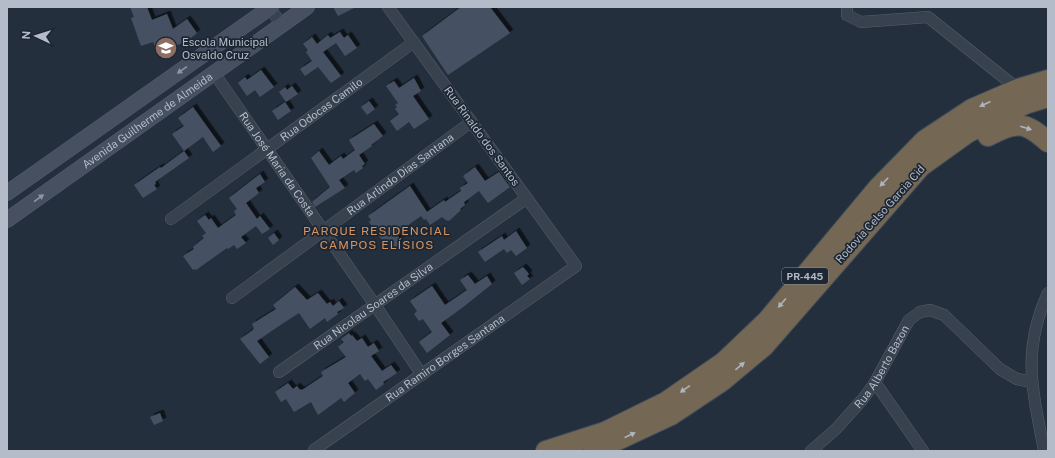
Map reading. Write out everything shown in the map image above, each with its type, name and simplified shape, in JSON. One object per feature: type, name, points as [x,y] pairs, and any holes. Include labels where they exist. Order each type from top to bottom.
[{"type":"highway","name":"Rodovia Celso Garcia Cid","points":[[546,451],[605,432],[666,402],[724,362],[767,321],[878,188],[925,140],[972,109],[1018,89],[1048,80]]},
{"type":"highway","name":"Rodovia Celso Garcia Cid","points":[[594,451],[671,415],[722,381],[764,346],[922,166],[968,133],[1025,104],[1048,97]]},
{"type":"highway","points":[[849,249],[948,162],[1001,128],[1017,125],[1030,128],[1048,142]]},
{"type":"street","name":"Avenida Guilherme de Almeida","points":[[7,193],[270,7]]},
{"type":"street","points":[[270,7],[282,24]]},
{"type":"street","name":"Avenida Guilherme de Almeida","points":[[7,220],[307,7]]},
{"type":"street","name":"Rua Rinaldo dos Santos","points":[[388,7],[576,266]]},
{"type":"street","points":[[847,7],[847,15],[861,22],[928,17],[1018,89]]},
{"type":"street","name":"Rua Odocas Camilo","points":[[171,219],[268,150],[414,42]]},
{"type":"street","name":"Rua José Maria da Costa","points":[[214,73],[422,375]]},
{"type":"street","name":"Rua Arlindo Dias Santana","points":[[232,298],[472,122]]},
{"type":"street","points":[[66,151],[79,169]]},
{"type":"street","name":"Rua Nicolau Soares da Silva","points":[[279,372],[527,198]]},
{"type":"street","name":"Rua Ramiro Borges Santana","points":[[314,450],[576,266]]},
{"type":"street","points":[[1044,451],[1032,382],[1031,367],[1037,322],[1048,293]]},
{"type":"street","name":"Rua Alberto Bazon","points":[[811,451],[845,419],[874,384],[909,320],[920,312],[930,310],[944,314],[1005,373],[1017,379],[1032,382]]},
{"type":"street","points":[[874,384],[879,388],[923,451]]},
{"type":"building","points":[[130,7],[147,7],[152,20],[167,14],[173,29],[187,19],[197,33],[187,41],[158,53],[153,42],[141,46],[131,18],[134,17]]},
{"type":"building","points":[[333,7],[356,7],[338,16]]},
{"type":"building","points":[[461,7],[490,7],[510,33],[448,75],[422,36]]},
{"type":"building","points":[[340,32],[344,38],[348,35],[357,48],[345,56],[336,43],[323,52],[341,76],[331,83],[318,67],[305,76],[300,69],[312,61],[306,52],[308,50],[303,44],[312,37],[317,44],[328,35],[330,38]]},
{"type":"building","points":[[261,70],[274,87],[260,97],[255,90],[247,96],[238,83],[245,77],[247,80]]},
{"type":"building","points":[[414,78],[421,91],[413,96],[429,119],[414,129],[409,122],[397,131],[390,121],[399,114],[395,109],[397,107],[395,105],[398,103],[386,86],[394,81],[399,88]]},
{"type":"building","points":[[292,86],[298,94],[286,102],[279,92],[285,87],[287,90]]},
{"type":"building","points":[[369,101],[375,109],[367,115],[361,107]]},
{"type":"building","points":[[285,102],[291,111],[278,120],[272,111]]},
{"type":"building","points":[[193,107],[221,146],[213,152],[203,137],[184,151],[172,134],[184,126],[178,118]]},
{"type":"building","points":[[374,124],[383,136],[359,155],[365,164],[362,166],[363,168],[356,173],[354,170],[339,180],[345,188],[315,207],[312,202],[330,187],[311,158],[319,151],[329,165],[341,156],[343,159],[355,150],[349,140]]},
{"type":"building","points":[[184,151],[189,158],[155,182],[156,184],[154,185],[157,189],[143,198],[134,185]]},
{"type":"building","points":[[475,167],[485,181],[499,172],[510,187],[488,203],[479,191],[464,202],[465,205],[449,221],[442,217],[430,225],[426,219],[424,220],[421,216],[396,234],[401,240],[399,241],[399,246],[390,251],[369,222],[371,220],[368,216],[410,186],[427,212],[444,200],[445,202],[461,191],[460,188],[468,183],[463,176]]},
{"type":"building","points":[[260,174],[265,182],[256,188],[259,193],[246,203],[257,219],[260,216],[270,229],[262,234],[256,226],[241,237],[246,243],[237,249],[234,245],[228,249],[227,248],[196,270],[193,270],[183,256],[194,249],[193,247],[204,238],[202,236],[206,233],[197,221],[205,215],[209,220],[211,218],[218,228],[236,215],[234,211],[237,209],[229,198]]},
{"type":"building","points":[[516,231],[527,248],[516,256],[511,250],[507,253],[504,249],[485,262],[478,252],[502,236],[504,240]]},
{"type":"building","points":[[274,233],[279,240],[273,245],[268,238]]},
{"type":"building","points":[[523,267],[529,274],[527,276],[530,279],[522,285],[514,273]]},
{"type":"building","points":[[468,275],[475,284],[487,276],[492,284],[441,323],[450,335],[427,353],[419,342],[432,332],[423,319],[419,321],[414,314],[417,311],[410,301],[432,286],[445,305],[467,290],[460,280]]},
{"type":"building","points":[[295,287],[307,300],[318,293],[327,304],[330,302],[333,306],[339,301],[344,308],[337,312],[338,314],[327,322],[325,318],[310,329],[299,313],[279,326],[257,341],[269,357],[260,364],[240,339],[253,330],[254,328],[252,324],[276,309],[273,305]]},
{"type":"building","points":[[349,333],[357,341],[362,338],[368,347],[374,343],[379,351],[371,356],[382,371],[391,365],[397,373],[383,382],[384,384],[376,390],[368,379],[365,381],[360,374],[348,383],[355,393],[344,402],[341,398],[318,415],[311,402],[294,412],[286,399],[281,402],[275,392],[288,383],[293,389],[297,386],[300,390],[302,390],[323,376],[321,372],[346,357],[338,347],[344,342],[341,339]]},
{"type":"building","points":[[160,413],[163,421],[154,425],[150,417]]},
{"type":"place","name":"Escola Municipal Osvaldo Cruz","points":[[166,48]]},
{"type":"district","name":"PARQUE RESIDENCIAL CAMPOS ELÍSIOS","points":[[377,238]]}]
